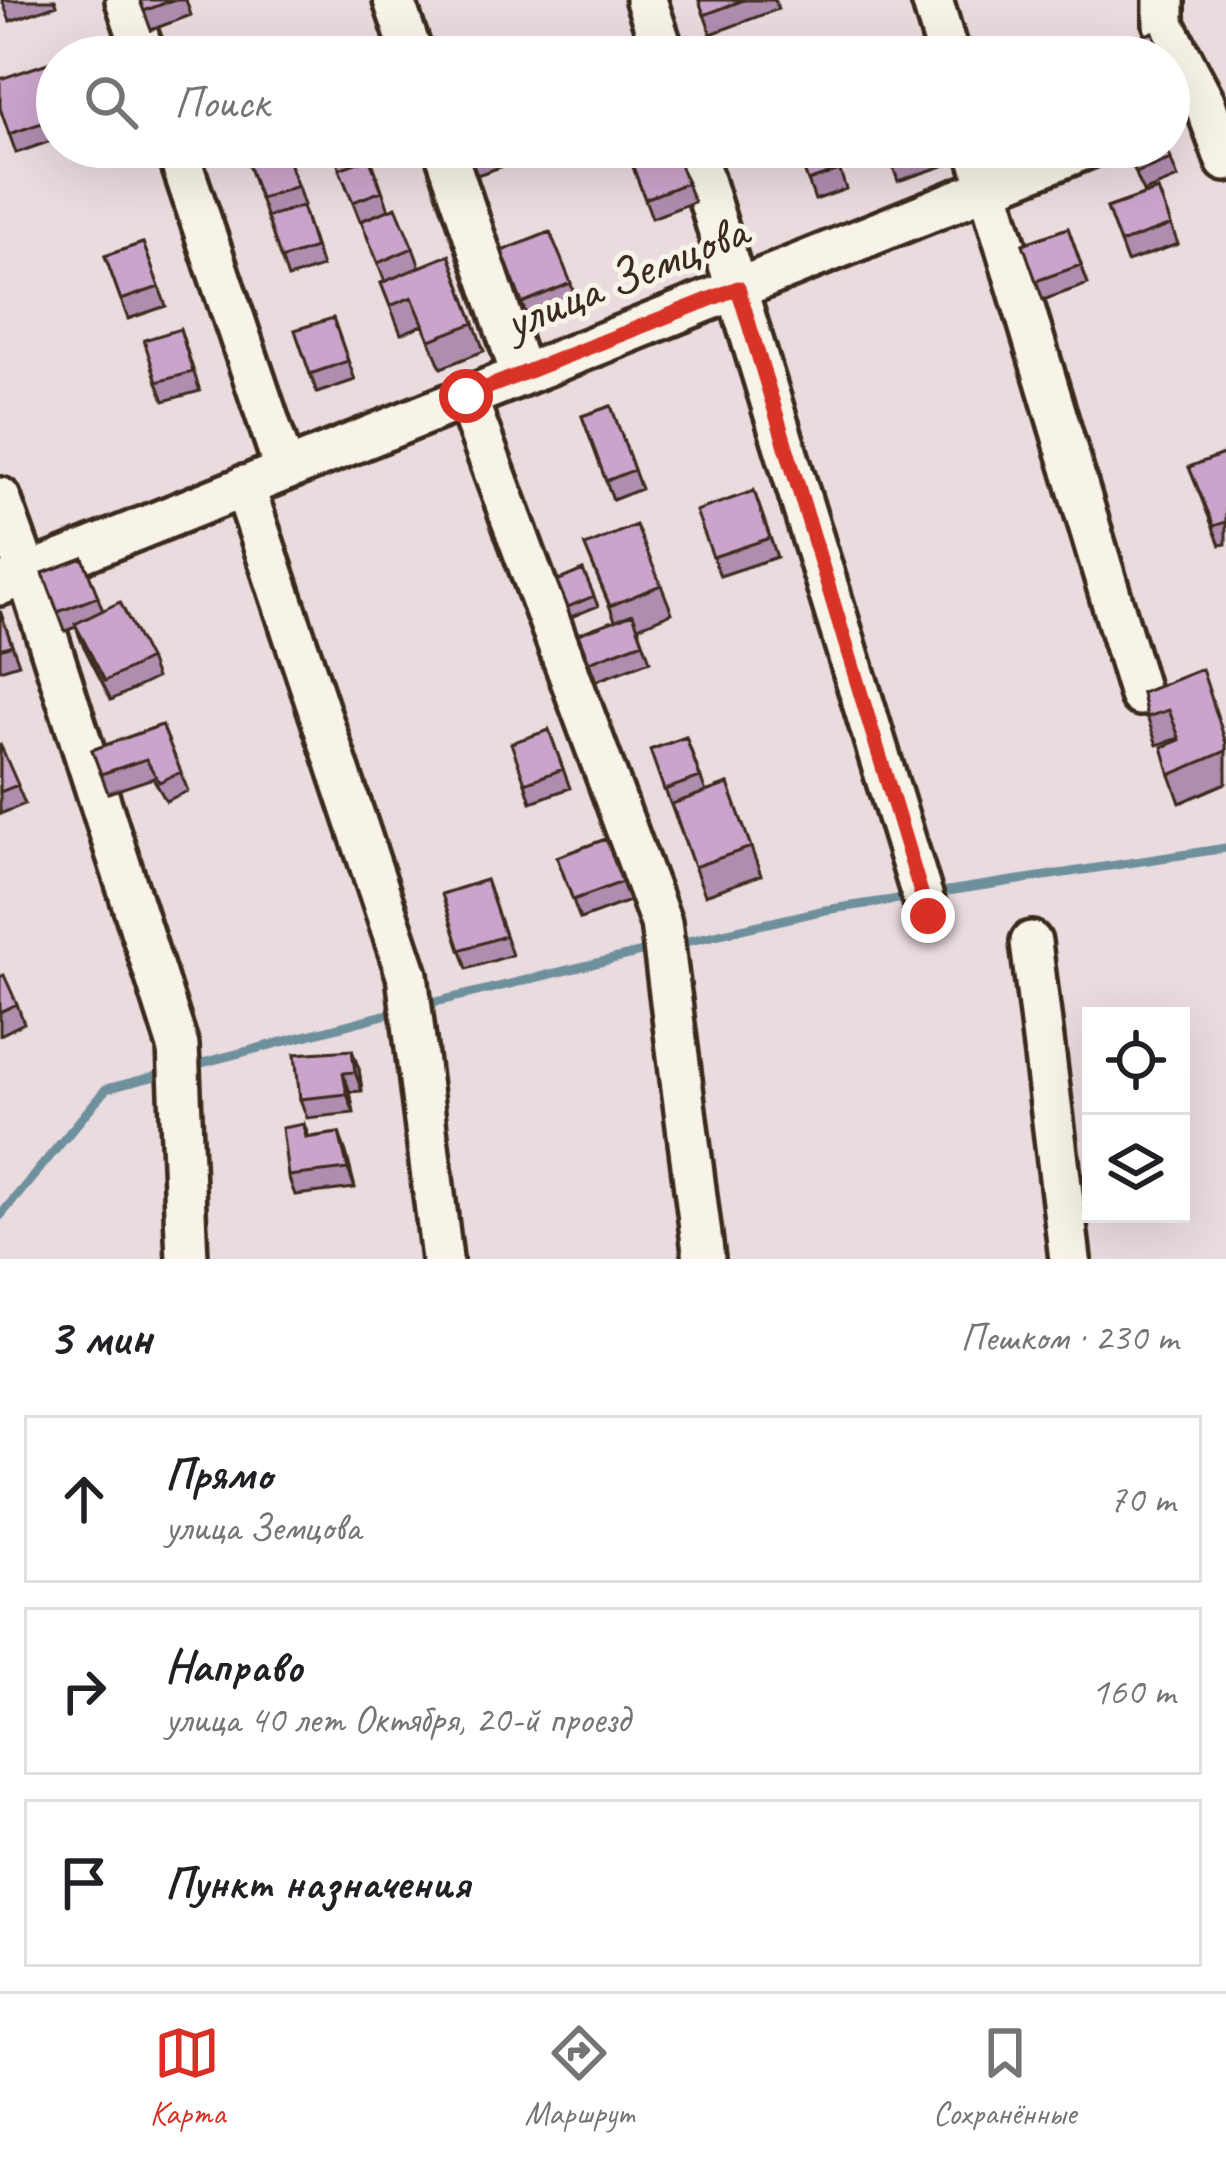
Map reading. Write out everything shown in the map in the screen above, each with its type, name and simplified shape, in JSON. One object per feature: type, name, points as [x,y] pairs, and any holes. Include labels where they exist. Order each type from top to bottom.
[{"type":"street","points":[[126,0],[138,36]]},
{"type":"street","points":[[394,0],[406,36]]},
{"type":"street","points":[[646,0],[657,36]]},
{"type":"street","points":[[932,0],[943,36]]},
{"type":"street","points":[[1164,0],[1164,24],[1169,36]]},
{"type":"street","points":[[1200,103],[1226,161]]},
{"type":"street","points":[[183,168],[285,470]]},
{"type":"street","points":[[451,168],[521,374]]},
{"type":"street","points":[[700,168],[928,916]]},
{"type":"street","points":[[982,168],[1140,694]]},
{"type":"street","name":"улица Земцова","points":[[13,579],[1038,168]]},
{"type":"street","points":[[466,396],[661,923],[704,1259]]},
{"type":"street","points":[[244,486],[407,975],[442,1259]]},
{"type":"street","points":[[0,498],[13,579],[178,1046],[187,1259]]},
{"type":"street","points":[[1031,942],[1070,1259]]},
{"type":"building","points":[[140,0],[173,0],[144,11]]},
{"type":"building","points":[[699,0],[744,0],[704,15]]},
{"type":"building","points":[[36,67],[36,125],[9,134],[0,108],[0,79]]},
{"type":"building","points":[[249,168],[291,168],[297,186],[260,199]]},
{"type":"building","points":[[373,168],[382,191],[353,202],[339,169]]},
{"type":"building","points":[[633,168],[681,168],[687,183],[645,199]]},
{"type":"building","points":[[803,168],[838,168],[839,170],[808,181]]},
{"type":"building","points":[[1158,190],[1171,225],[1120,243],[1107,208]]},
{"type":"building","points":[[302,206],[315,248],[281,259],[267,217]]},
{"type":"building","points":[[396,207],[413,248],[378,263],[361,221]]},
{"type":"building","points":[[1068,228],[1081,265],[1036,281],[1023,244]]},
{"type":"building","points":[[550,232],[571,283],[522,303],[502,251]]},
{"type":"building","points":[[143,243],[159,287],[121,300],[105,256]]},
{"type":"building","points":[[449,255],[474,323],[430,340],[412,297],[390,306],[381,283]]},
{"type":"building","points":[[333,318],[348,361],[310,374],[295,330]]},
{"type":"building","points":[[180,329],[193,372],[157,382],[144,340]]},
{"type":"building","points":[[611,406],[634,470],[606,481],[582,416]]},
{"type":"building","points":[[1226,453],[1226,522],[1214,526],[1189,467]]},
{"type":"building","points":[[754,491],[770,538],[713,557],[696,511]]},
{"type":"building","points":[[636,525],[661,585],[610,606],[585,546]]},
{"type":"building","points":[[83,558],[98,597],[58,612],[43,573]]},
{"type":"building","points":[[583,570],[594,596],[568,607],[557,581]]},
{"type":"building","points":[[120,602],[149,659],[105,681],[75,624]]},
{"type":"building","points":[[0,611],[12,645],[0,649]]},
{"type":"building","points":[[633,614],[643,642],[589,662],[578,634]]},
{"type":"building","points":[[1202,669],[1226,751],[1170,775],[1162,747],[1180,740],[1169,710],[1147,717],[1142,693]]},
{"type":"building","points":[[162,725],[181,772],[159,782],[146,759],[101,774],[92,750]]},
{"type":"building","points":[[549,730],[563,769],[525,783],[511,743]]},
{"type":"building","points":[[686,737],[700,777],[664,790],[650,750]]},
{"type":"building","points":[[0,744],[18,785],[0,792]]},
{"type":"building","points":[[728,784],[751,847],[694,867],[672,804]]},
{"type":"building","points":[[606,839],[622,882],[573,900],[557,857]]},
{"type":"building","points":[[486,880],[505,936],[460,950],[442,894]]},
{"type":"building","points":[[4,975],[17,1004],[0,1012],[0,977]]},
{"type":"building","points":[[352,1050],[355,1072],[343,1073],[347,1094],[300,1099],[295,1054]]},
{"type":"building","points":[[304,1124],[306,1138],[339,1133],[348,1169],[288,1176],[282,1128]]},
{"type":"waterway","points":[[935,893],[1226,848]]},
{"type":"waterway","points":[[676,944],[825,910],[912,897]]},
{"type":"waterway","points":[[419,1006],[654,949]]},
{"type":"waterway","points":[[187,1067],[403,1010]]},
{"type":"waterway","points":[[0,1216],[106,1089],[171,1072]]},
{"type":"route","points":[[466,396],[738,288],[928,916]]}]
